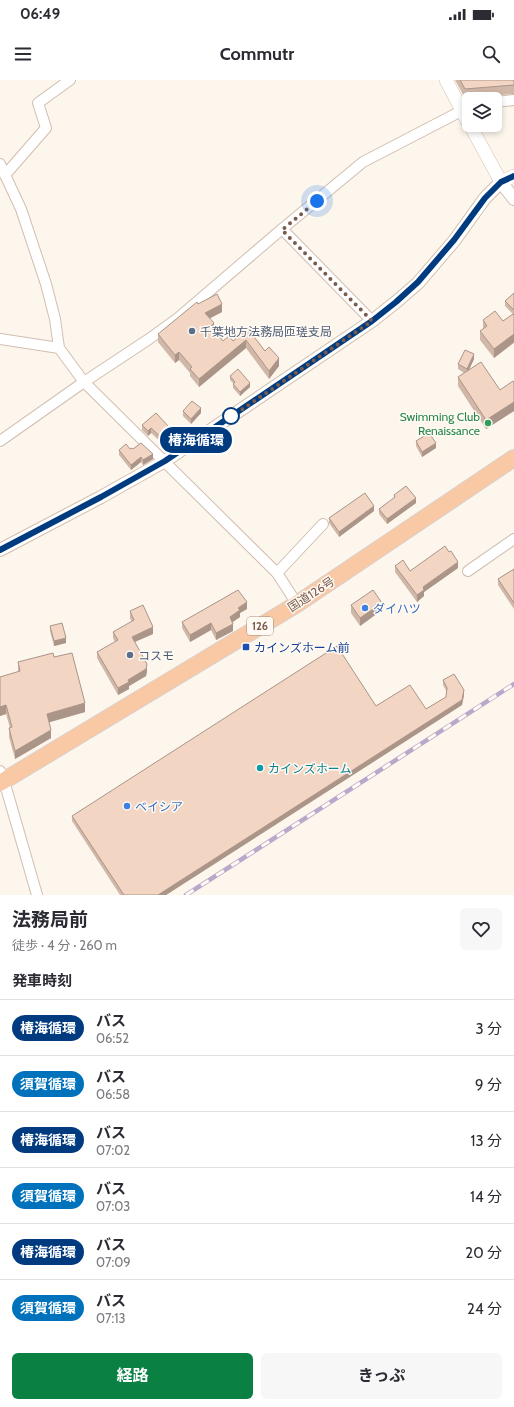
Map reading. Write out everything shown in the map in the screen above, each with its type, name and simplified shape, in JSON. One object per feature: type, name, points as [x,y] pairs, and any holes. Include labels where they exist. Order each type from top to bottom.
[{"type":"highway","name":"国道126号","points":[[1,778],[297,604],[514,458]]},
{"type":"main road","points":[[446,80],[462,104]]},
{"type":"main road","points":[[473,132],[501,182],[514,176]]},
{"type":"street","points":[[5,175],[46,128],[38,103],[70,80]]},
{"type":"street","points":[[502,101],[514,100]]},
{"type":"street","points":[[0,441],[178,318],[363,162],[462,111]]},
{"type":"street","points":[[0,164],[21,210],[46,284],[55,319],[59,348],[84,382],[277,573],[297,604]]},
{"type":"street","points":[[0,550],[101,497],[165,461],[372,321],[418,282],[454,240],[485,198],[501,182],[514,199]]},
{"type":"street","points":[[282,230],[372,321]]},
{"type":"street","points":[[0,339],[59,348]]},
{"type":"street","points":[[277,573],[323,524]]},
{"type":"street","points":[[468,571],[514,539]]},
{"type":"street","points":[[1,778],[37,895]]},
{"type":"building","points":[[460,80],[514,80],[514,85],[465,89]]},
{"type":"building","points":[[514,293],[514,310],[505,301]]},
{"type":"building","points":[[217,294],[222,304],[205,313],[214,323],[211,326],[223,341],[229,336],[233,341],[248,329],[265,351],[269,347],[279,358],[269,371],[246,340],[199,379],[190,369],[192,367],[179,352],[175,355],[158,334],[197,302],[198,304]]},
{"type":"building","points":[[495,311],[503,321],[513,314],[514,315],[514,334],[494,349],[480,331],[487,326],[483,320]]},
{"type":"building","points":[[465,350],[474,354],[467,369],[458,364]]},
{"type":"building","points":[[481,362],[500,390],[513,381],[514,383],[514,402],[486,420],[458,377]]},
{"type":"building","points":[[238,369],[250,383],[240,392],[233,384],[235,382],[230,376]]},
{"type":"building","points":[[192,401],[201,408],[191,419],[183,411]]},
{"type":"building","points":[[156,413],[169,427],[165,430],[163,439],[151,428],[148,431],[142,425]]},
{"type":"building","points":[[429,433],[436,443],[422,452],[416,441]]},
{"type":"building","points":[[141,443],[153,454],[143,460],[141,457],[131,465],[119,450],[126,444],[130,449],[133,449]]},
{"type":"building","points":[[406,486],[416,498],[387,519],[379,509],[395,497],[394,495]]},
{"type":"building","points":[[365,493],[374,506],[339,532],[329,518]]},
{"type":"building","points":[[445,546],[449,552],[451,551],[458,562],[423,587],[424,590],[417,595],[395,566],[403,560],[410,571]]},
{"type":"building","points":[[514,569],[514,603],[498,579]]},
{"type":"building","points":[[238,590],[247,602],[238,608],[240,610],[230,617],[233,624],[216,633],[211,623],[190,635],[182,622]]},
{"type":"building","points":[[373,590],[382,603],[360,618],[351,605]]},
{"type":"building","points":[[143,605],[153,627],[132,637],[147,664],[146,669],[128,680],[129,682],[118,688],[97,652],[118,640],[113,632],[134,620],[130,611]]},
{"type":"building","points":[[62,623],[66,638],[54,641],[50,626]]},
{"type":"building","name":"カインズホーム","points":[[337,646],[376,706],[410,685],[426,709],[446,697],[447,688],[443,680],[454,674],[464,690],[462,700],[158,895],[124,895],[72,816]]},
{"type":"building","points":[[53,653],[54,657],[72,653],[85,703],[47,714],[51,730],[15,751],[9,728],[12,727],[6,705],[0,707],[0,677],[20,671],[18,662]]},
{"type":"railway","points":[[186,895],[514,684]]},
{"type":"bus line","name":"椿海循環","points":[[0,550],[101,497],[165,461],[372,321],[418,282],[454,240],[485,198],[501,182],[514,176]]},
{"type":"place","name":"千葉地方法務局匝瑳支局","points":[[192,331]]},
{"type":"place","name":"Swimming Club Renaissance","points":[[488,423]]},
{"type":"place","name":"ダイハツ","points":[[365,608]]},
{"type":"place","name":"カインズホーム前","points":[[246,647]]},
{"type":"place","name":"コスモ","points":[[130,655]]},
{"type":"place","name":"カインズホーム","points":[[260,768]]},
{"type":"place","name":"ベイシア","points":[[127,806]]},
{"type":"route","points":[[231,416],[225,421],[372,321],[282,230],[317,201]]}]
